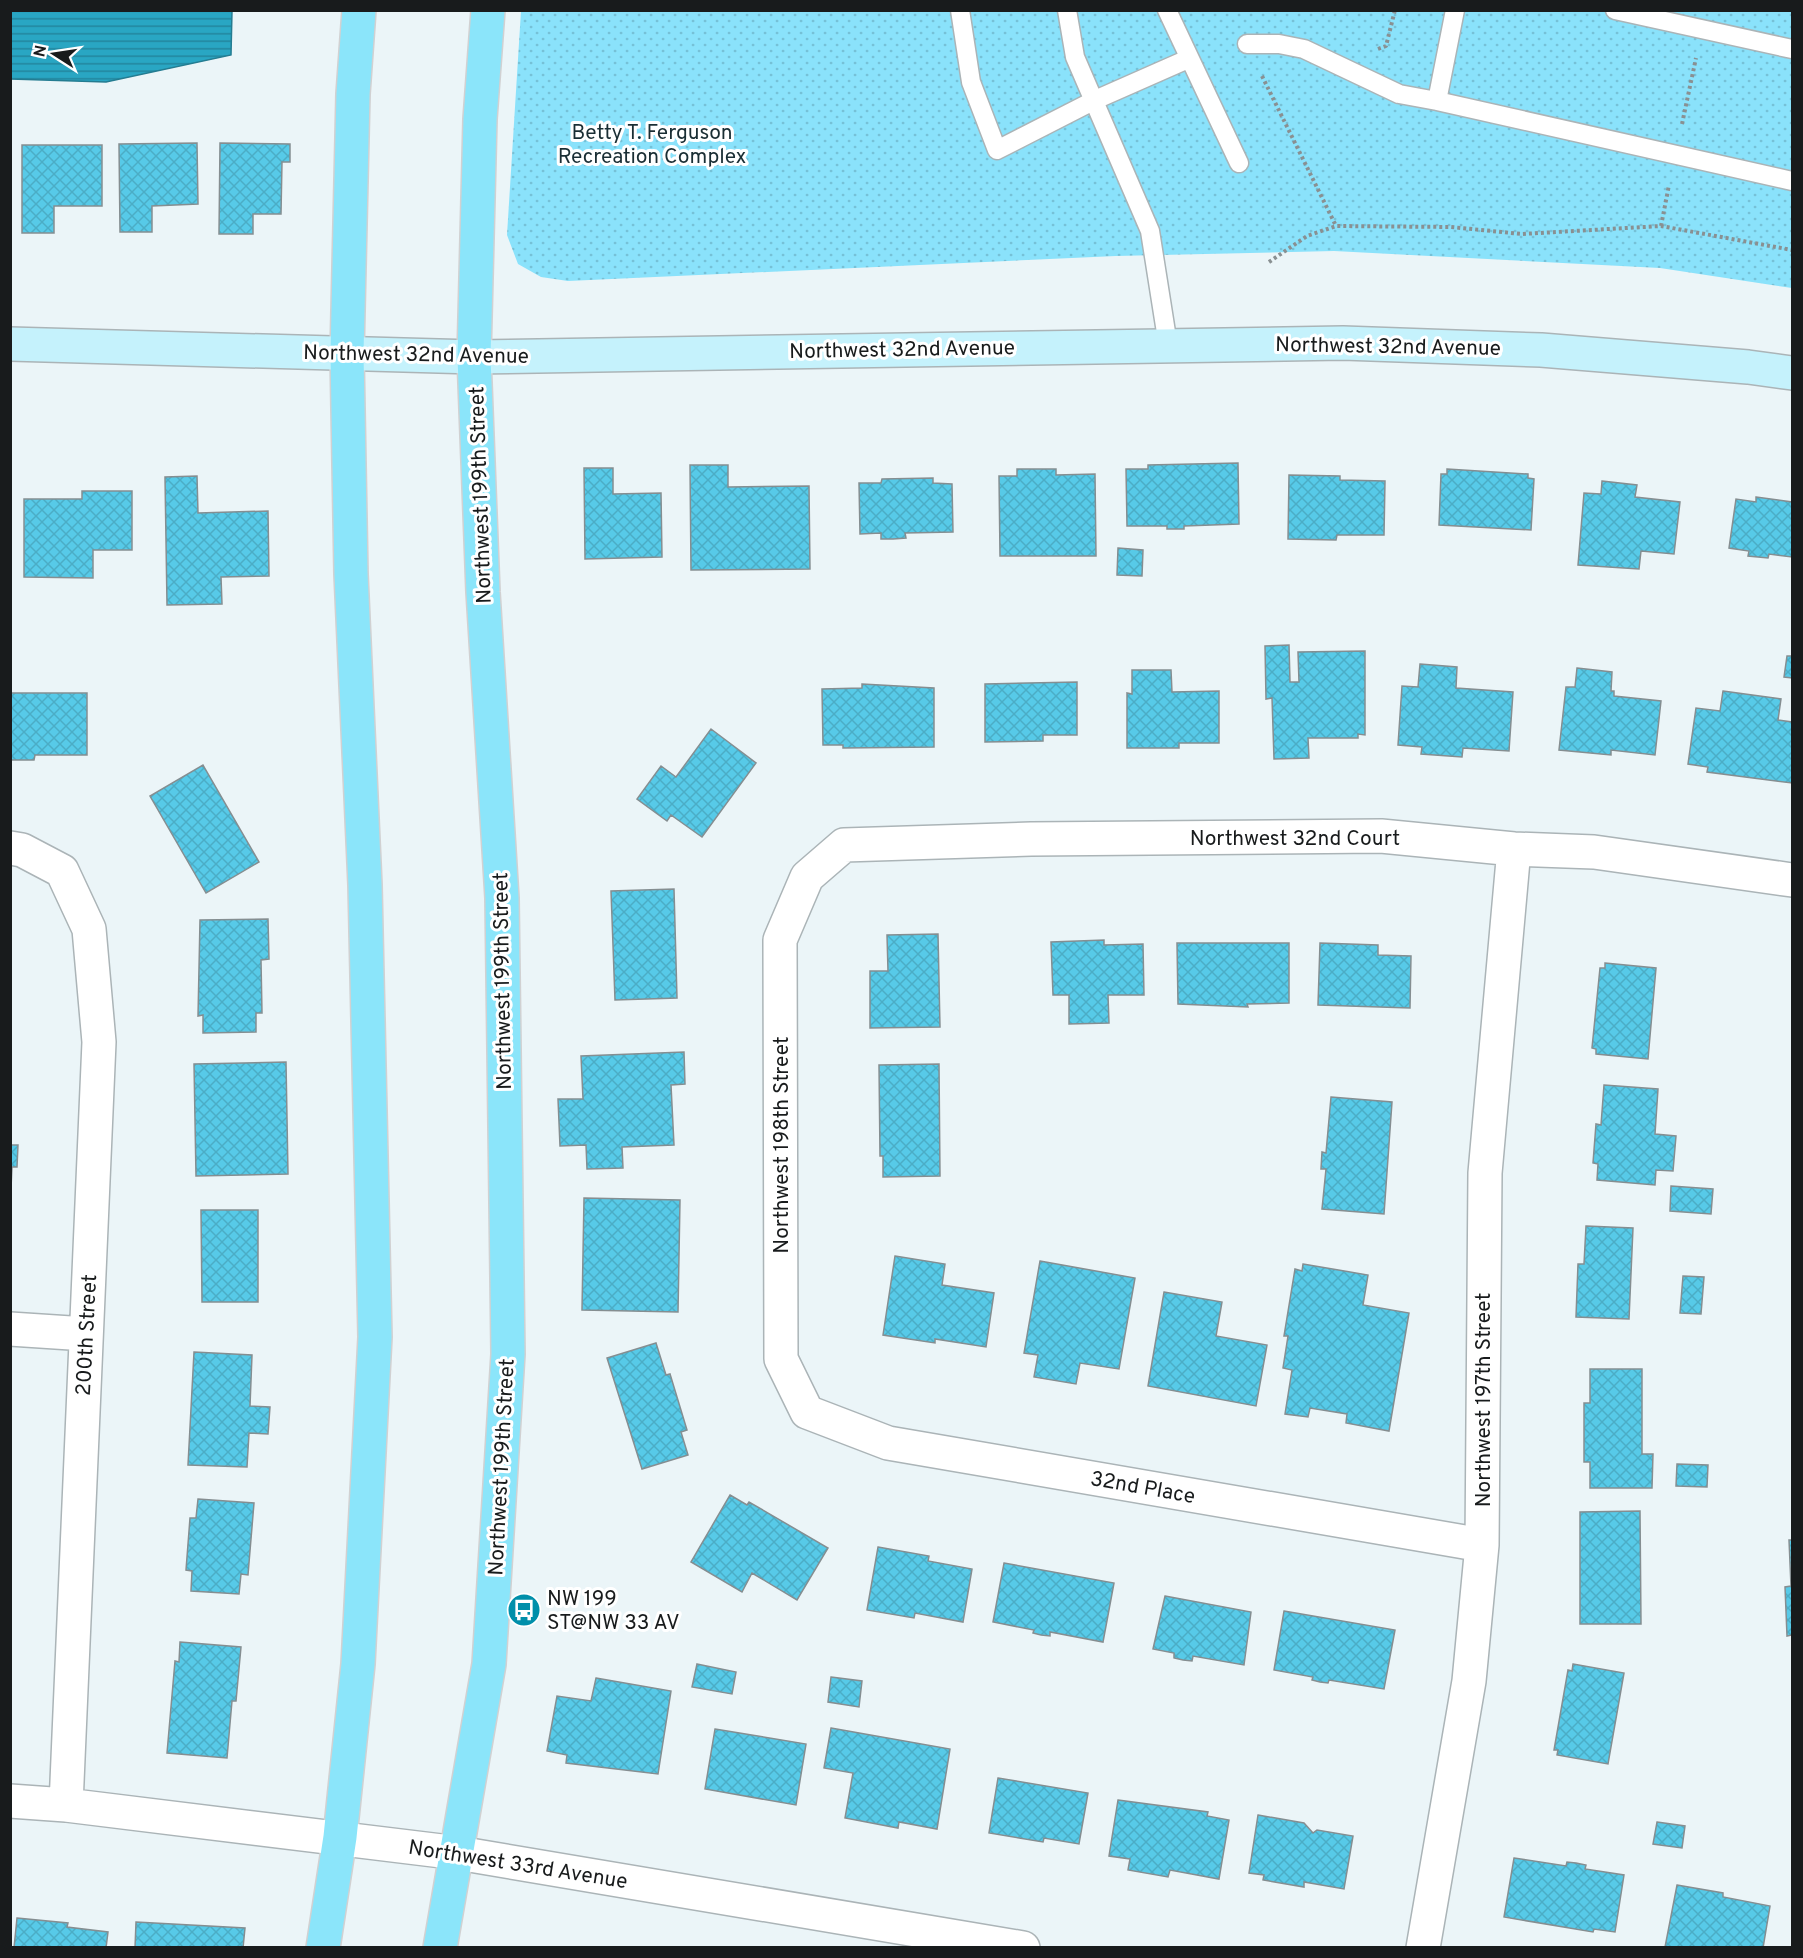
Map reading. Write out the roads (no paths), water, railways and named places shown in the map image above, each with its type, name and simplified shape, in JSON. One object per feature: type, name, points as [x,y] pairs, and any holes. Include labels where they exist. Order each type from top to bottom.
[{"type":"main road","points":[[323,1947],[340,1837],[358,1664],[375,1337],[365,885],[351,574],[347,354],[353,94],[359,10]]},
{"type":"main road","name":"Northwest 199th Street","points":[[440,1947],[489,1664],[508,1354],[502,898],[483,592],[474,357],[480,119],[488,10]]},
{"type":"street","name":"Northwest 32nd Avenue","points":[[10,344],[474,357],[1343,343],[1541,350],[1749,367],[1792,373]]},
{"type":"street","name":"Northwest 32nd Court","points":[[807,877],[844,845],[1031,839],[1381,836],[1514,849],[1594,852],[1792,880]]},
{"type":"street","name":"200th Street","points":[[10,848],[22,850],[62,871],[89,929],[99,1042],[66,1805]]},
{"type":"street","name":"Northwest 197th Street","points":[[1423,1947],[1469,1681],[1482,1545],[1485,1173],[1514,849]]},
{"type":"street","name":"Northwest 198th Street","points":[[807,877],[780,940],[781,1359],[807,1412]]},
{"type":"street","points":[[10,1329],[86,1334]]},
{"type":"street","name":"32nd Place","points":[[807,1412],[888,1443],[1482,1545]]},
{"type":"street","name":"Northwest 33rd Avenue","points":[[10,1801],[66,1805],[458,1853],[1023,1947]]},
{"type":"lane","points":[[960,10],[971,82],[997,150],[1095,100],[1188,59]]},
{"type":"lane","points":[[1067,10],[1075,57],[1150,231],[1168,345]]},
{"type":"lane","points":[[1167,10],[1188,59],[1239,163]]},
{"type":"lane","points":[[1437,101],[1455,10]]},
{"type":"lane","points":[[1615,10],[1792,49]]},
{"type":"lane","points":[[1246,44],[1279,44],[1304,49],[1399,94],[1792,181]]},
{"type":"place","name":"NW 199 ST@NW 33 AV","points":[[524,1610]]},
{"type":"park label","name":"Betty T. Ferguson Recreation Complex","points":[[652,144]]}]
